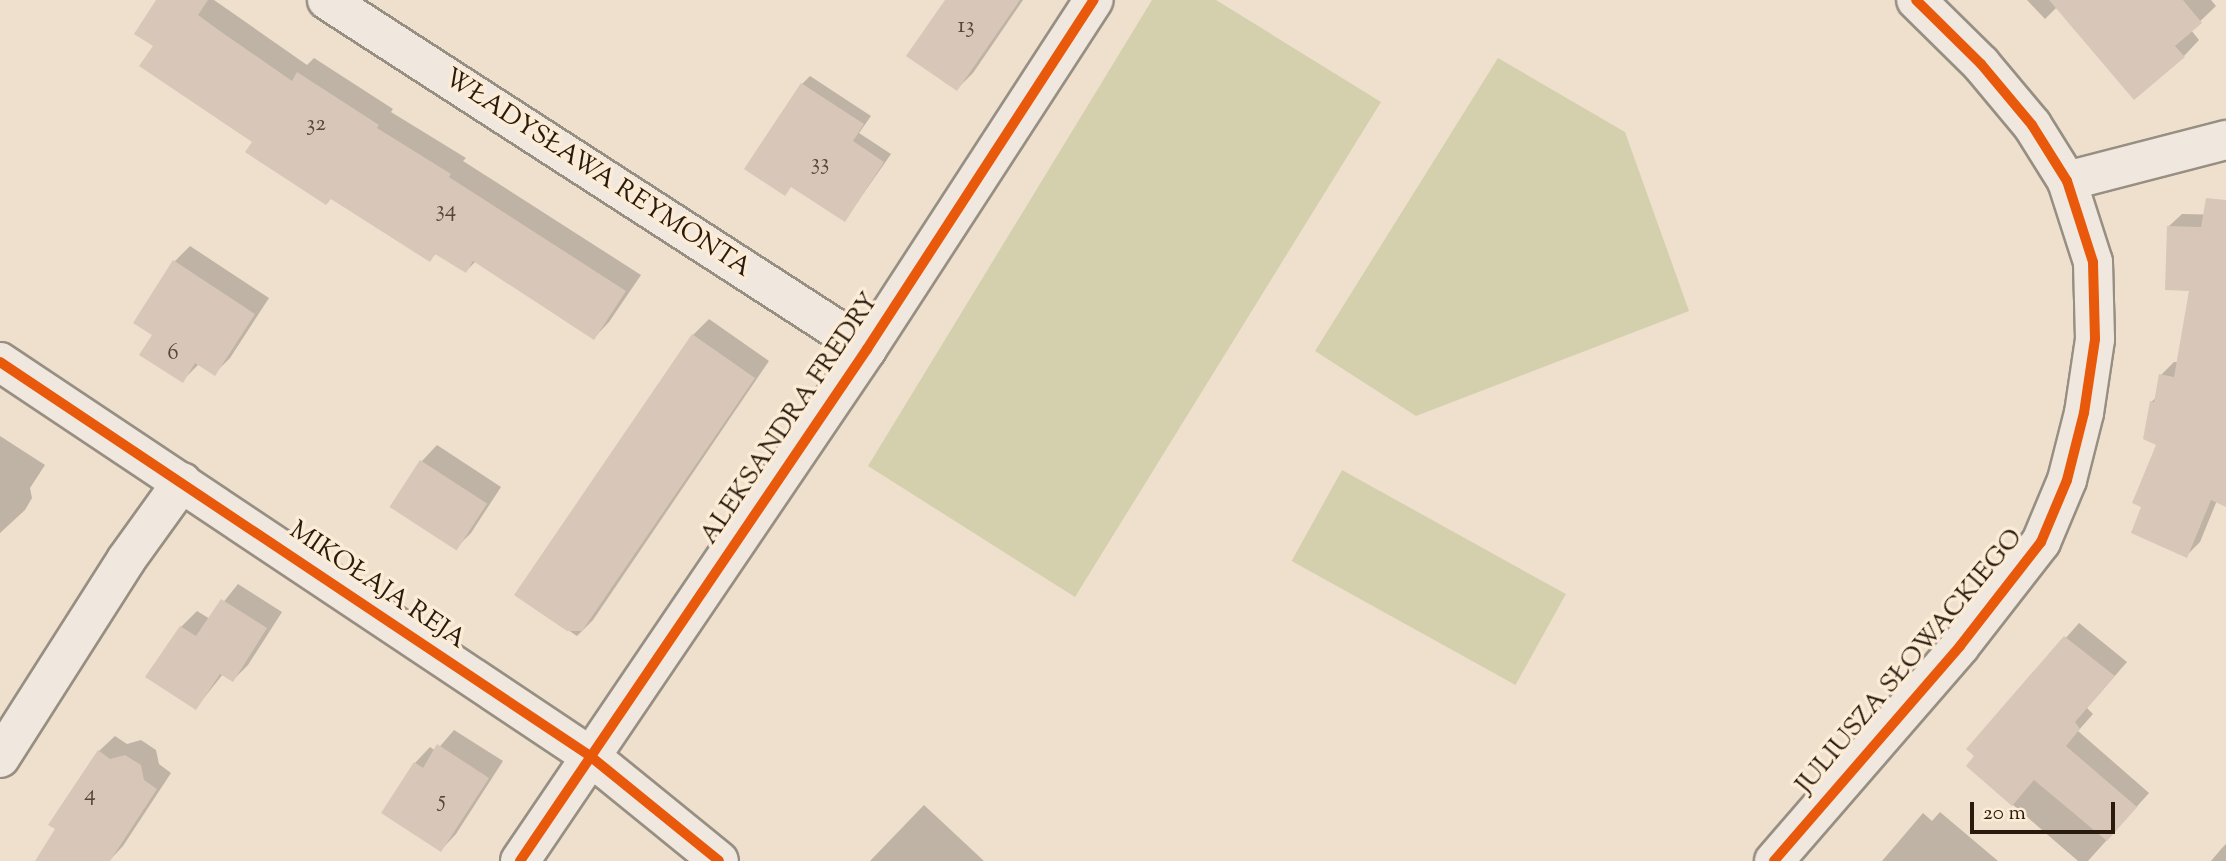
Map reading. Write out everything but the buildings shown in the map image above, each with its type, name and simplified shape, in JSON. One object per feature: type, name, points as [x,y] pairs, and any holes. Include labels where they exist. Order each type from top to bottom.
[{"type":"street","name":"WŁADYSŁAWA REYMONTA","points":[[327,0],[867,349]]},
{"type":"street","name":"ALEKSANDRA FREDRY","points":[[520,861],[867,349],[1094,0]]},
{"type":"street","name":"JULIUSZA SŁOWACKIEGO","points":[[1774,861],[1960,646],[2041,542],[2067,480],[2084,412],[2095,339],[2093,262],[2067,181],[2032,125],[1981,64],[1916,0]]},
{"type":"street","points":[[2067,181],[2226,139]]},
{"type":"street","name":"MIKOŁAJA REJA","points":[[0,362],[590,756],[719,861]]},
{"type":"street","points":[[0,758],[126,560],[182,482]]},
{"type":"shaded area","points":[[1152,0],[1216,0],[1381,102],[1075,597],[868,466]]},
{"type":"shaded area","points":[[1498,58],[1625,132],[1689,311],[1416,416],[1315,351]]},
{"type":"shaded area","points":[[1342,470],[1566,594],[1515,685],[1292,561]]},
{"type":"cycle path","points":[[520,861],[867,349],[1094,0]]},
{"type":"cycle path","points":[[1774,861],[1960,646],[2041,542],[2067,480],[2084,413],[2095,339],[2093,262],[2067,181],[2032,125],[1981,64],[1916,0]]},
{"type":"cycle path","points":[[0,362],[590,756],[719,861]]}]
